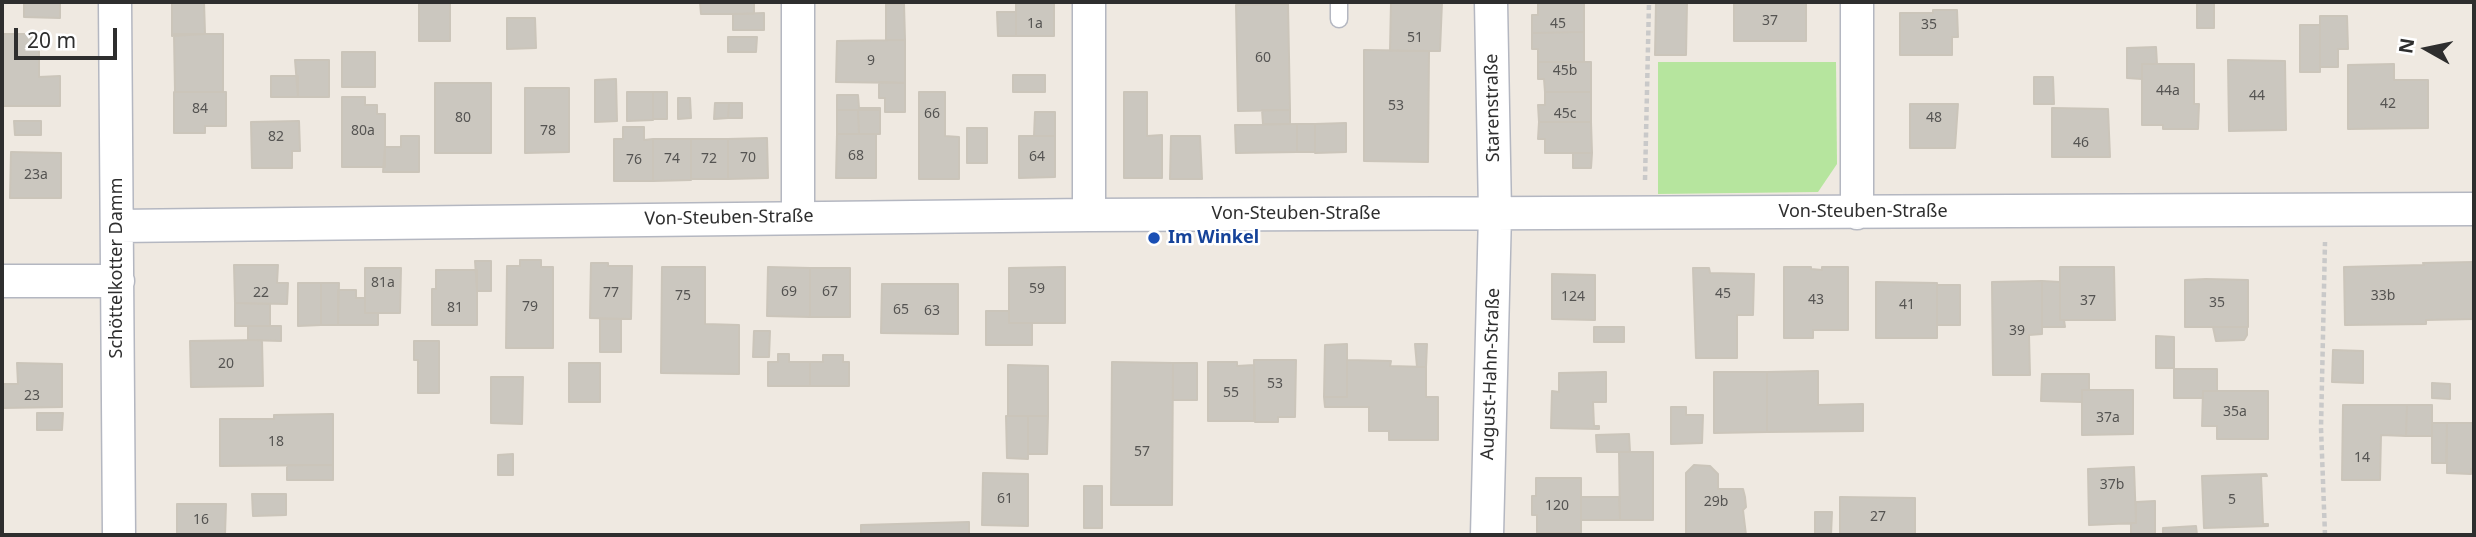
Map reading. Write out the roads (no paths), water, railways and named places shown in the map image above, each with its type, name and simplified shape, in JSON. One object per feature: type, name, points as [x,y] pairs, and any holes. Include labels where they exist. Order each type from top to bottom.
[{"type":"street","name":"Schöttelkotter Damm","points":[[115,2],[119,535]]},
{"type":"street","points":[[798,217],[799,2]]},
{"type":"street","points":[[1089,2],[1089,215]]},
{"type":"street","name":"Starenstraße","points":[[1492,2],[1495,213]]},
{"type":"street","points":[[1857,2],[1857,213]]},
{"type":"street","name":"Von-Steuben-Straße","points":[[117,226],[798,217],[2474,209]]},
{"type":"street","name":"August-Hahn-Straße","points":[[1487,535],[1495,213]]},
{"type":"street","points":[[2,281],[118,281]]},
{"type":"lane","points":[[1339,2],[1339,19]]},
{"type":"place","name":"Im Winkel","points":[[1154,238]]}]
